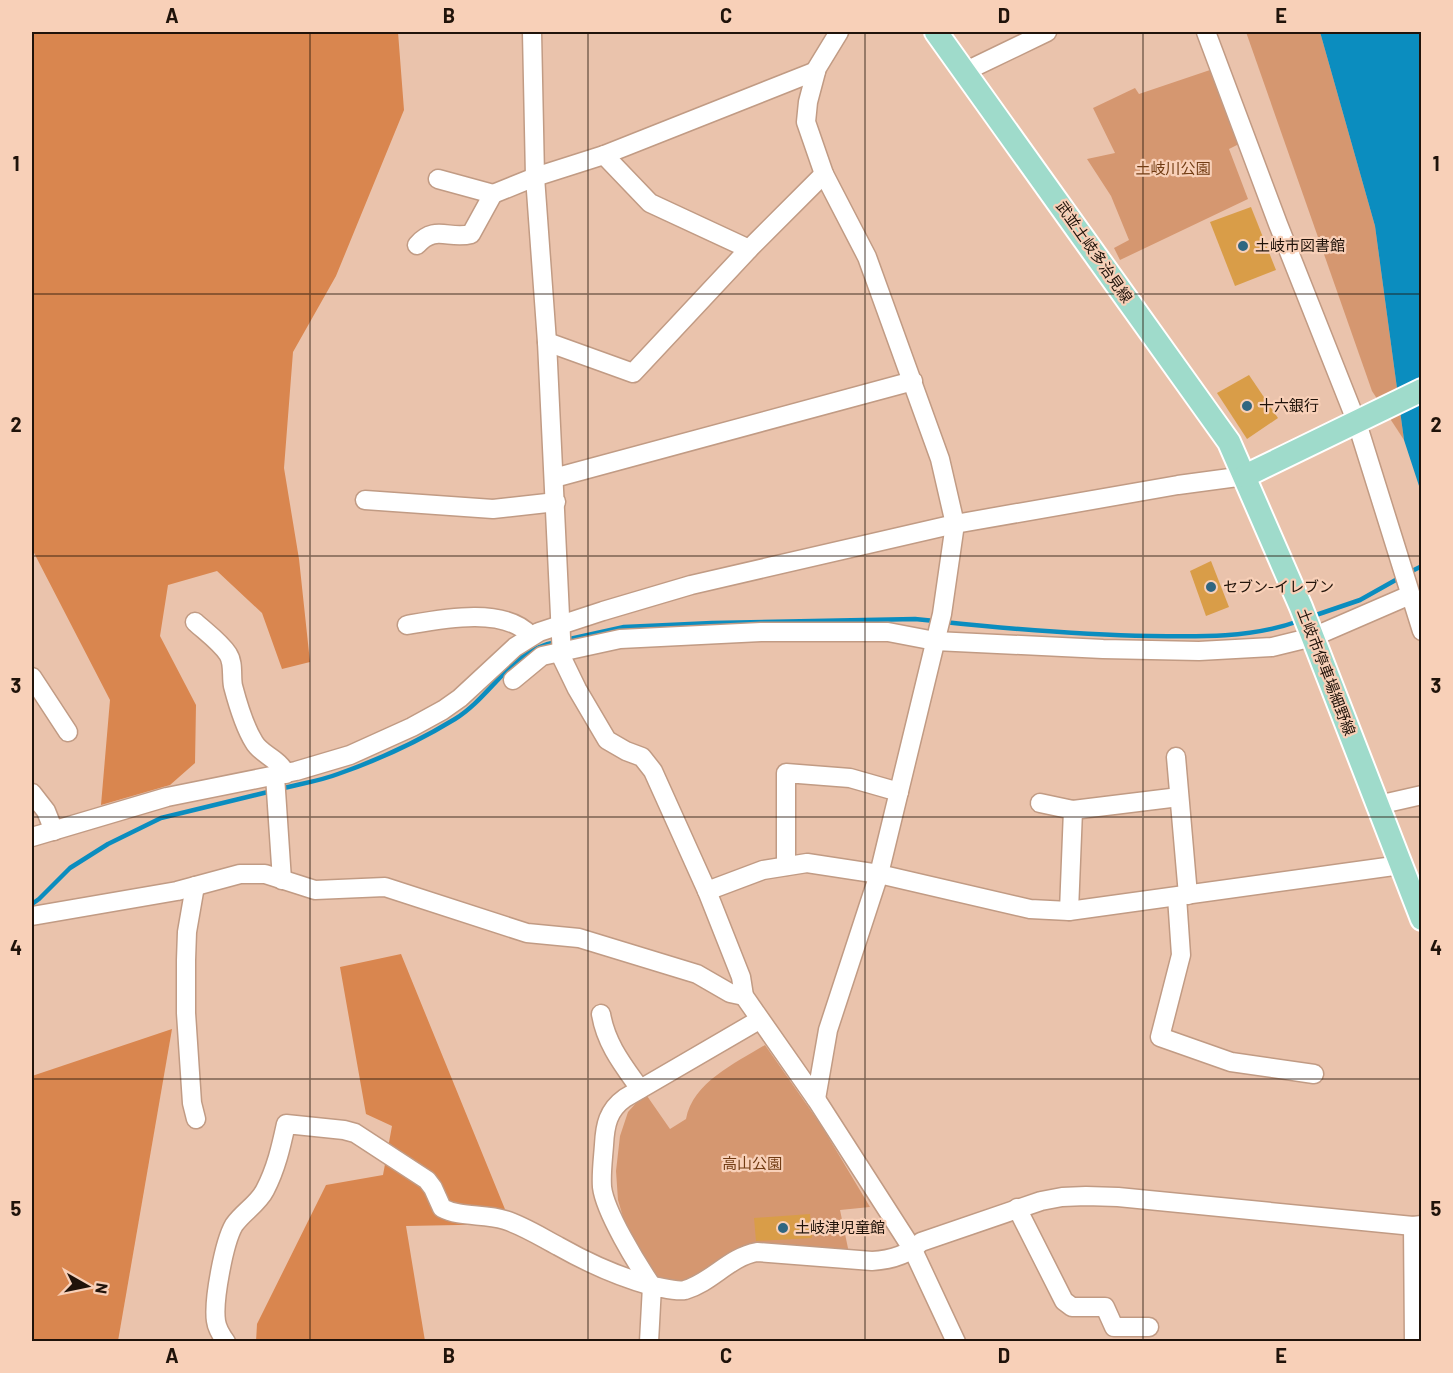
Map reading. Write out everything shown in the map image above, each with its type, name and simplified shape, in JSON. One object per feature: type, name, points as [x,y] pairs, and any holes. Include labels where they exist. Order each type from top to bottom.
[{"type":"main road","name":"武並土岐多治見線","points":[[936,32],[1229,442],[1245,476]]},
{"type":"main road","points":[[1245,476],[1422,390]]},
{"type":"main road","name":"土岐市停車場細野線","points":[[1245,476],[1301,607],[1422,919]]},
{"type":"street","points":[[532,32],[535,177],[554,478],[562,658],[607,740],[626,752],[642,757],[653,771],[707,891],[741,977],[744,996],[816,1099],[913,1250],[956,1341]]},
{"type":"street","points":[[816,1099],[828,1030],[879,874],[899,792],[942,614],[956,524],[940,459],[867,256],[824,174],[806,122],[808,102],[816,71],[839,32]]},
{"type":"street","points":[[966,71],[1047,32]]},
{"type":"street","points":[[1206,32],[1282,234],[1366,418],[1397,554],[1422,631]]},
{"type":"street","points":[[438,179],[493,194],[535,177],[604,155],[816,71]]},
{"type":"street","points":[[604,155],[650,203],[748,249]]},
{"type":"street","points":[[546,342],[633,373],[748,249],[824,174]]},
{"type":"street","points":[[417,245],[422,239],[435,233],[462,236],[471,234],[493,194]]},
{"type":"street","points":[[554,478],[913,381]]},
{"type":"street","points":[[513,680],[561,640],[691,585],[956,524],[1178,485],[1245,476]]},
{"type":"street","points":[[365,500],[493,509],[555,502]]},
{"type":"street","points":[[32,837],[167,797],[278,783],[333,762],[412,727],[443,710],[460,698],[515,647],[539,632],[561,640],[761,632],[888,632],[1103,649],[1199,651],[1272,647],[1311,633],[1408,590]]},
{"type":"street","points":[[407,625],[463,617],[494,619],[516,625],[526,630],[531,636]]},
{"type":"street","points":[[195,622],[215,639],[228,655],[231,662],[233,685],[255,746],[282,765],[278,783],[282,880]]},
{"type":"street","points":[[32,677],[68,732]]},
{"type":"street","points":[[1176,758],[1183,896],[1181,955],[1160,1037],[1231,1062],[1314,1074]]},
{"type":"street","points":[[786,866],[786,773],[850,778],[899,792]]},
{"type":"street","points":[[32,794],[46,811],[54,831]]},
{"type":"street","points":[[1378,806],[1422,795]]},
{"type":"street","points":[[1040,803],[1073,810],[1179,797]]},
{"type":"street","points":[[1069,911],[1073,810]]},
{"type":"street","points":[[707,891],[763,870],[807,863],[879,874],[1029,909],[1069,911],[1401,865]]},
{"type":"street","points":[[32,916],[195,886],[240,874],[265,874],[315,890],[385,887],[527,933],[579,938],[697,975],[730,993],[744,996]]},
{"type":"street","points":[[195,886],[187,932],[186,1003],[192,1103],[196,1119]]},
{"type":"street","points":[[601,1014],[606,1038],[640,1089]]},
{"type":"street","points":[[649,1341],[652,1286],[635,1262],[604,1198],[602,1187],[607,1120],[615,1105],[759,1020]]},
{"type":"street","points":[[226,1341],[216,1323],[215,1311],[217,1286],[229,1239],[233,1227],[263,1194],[276,1164],[286,1124],[355,1133],[427,1180],[434,1188],[442,1208],[451,1213],[504,1220],[626,1279],[683,1291],[746,1254],[757,1252],[872,1261],[885,1260],[913,1250],[921,1242],[1017,1208],[1062,1197],[1118,1197],[1417,1225],[1414,1341]]},
{"type":"street","points":[[1017,1208],[1064,1301],[1072,1307],[1105,1307],[1114,1327],[1149,1327]]},
{"type":"green space","points":[[1246,32],[1320,32],[1375,226],[1404,440],[1372,391]]},
{"type":"green space","name":"土岐川公園","points":[[1210,70],[1239,144],[1229,149],[1248,199],[1120,260],[1114,248],[1129,240],[1111,196],[1087,159],[1115,153],[1093,108],[1135,88],[1139,94]]},
{"type":"green space","name":"高山公園","points":[[765,1045],[821,1125],[870,1207],[840,1210],[849,1253],[768,1246],[700,1277],[663,1286],[645,1271],[626,1227],[618,1200],[616,1171],[620,1136],[628,1112],[645,1093],[670,1129],[686,1119],[690,1106],[706,1084]]},
{"type":"shaded area","points":[[32,32],[398,32],[404,110],[336,276],[293,352],[284,468],[299,559],[310,662],[282,669],[262,613],[217,571],[168,585],[160,636],[196,705],[195,763],[170,785],[101,805],[110,700],[32,549]]},
{"type":"shaded area","points":[[401,954],[511,1224],[406,1226],[425,1341],[256,1342],[257,1324],[326,1185],[383,1175],[392,1126],[366,1114],[340,967]]},
{"type":"shaded area","points":[[172,1029],[118,1341],[32,1341],[32,1076]]},
{"type":"water","points":[[1320,32],[1421,32],[1421,492],[1404,440],[1375,226]]},
{"type":"building","name":"土岐市図書館","points":[[1251,207],[1276,270],[1235,286],[1210,222]]},
{"type":"building","name":"十六銀行","points":[[1249,375],[1278,418],[1247,439],[1217,393]]},
{"type":"building","points":[[1211,561],[1229,607],[1206,616],[1190,571]]},
{"type":"building","name":"土岐津児童館","points":[[810,1214],[812,1238],[756,1241],[754,1218]]},
{"type":"waterway","points":[[1408,573],[1422,566]]},
{"type":"waterway","points":[[1313,616],[1360,600],[1401,577]]},
{"type":"waterway","points":[[565,640],[624,627],[915,619],[935,621]]},
{"type":"waterway","points":[[944,622],[1072,633],[1187,636],[1263,631],[1299,621]]},
{"type":"waterway","points":[[280,789],[324,779],[353,769],[427,735],[468,709],[526,654],[556,642]]},
{"type":"waterway","points":[[32,904],[70,868],[108,844],[161,818],[272,791]]},
{"type":"place","name":"土岐市図書館","points":[[1243,246]]},
{"type":"place","name":"十六銀行","points":[[1247,406]]},
{"type":"place","name":"セブン-イレブン","points":[[1211,587]]},
{"type":"place","name":"土岐津児童館","points":[[783,1228]]}]
